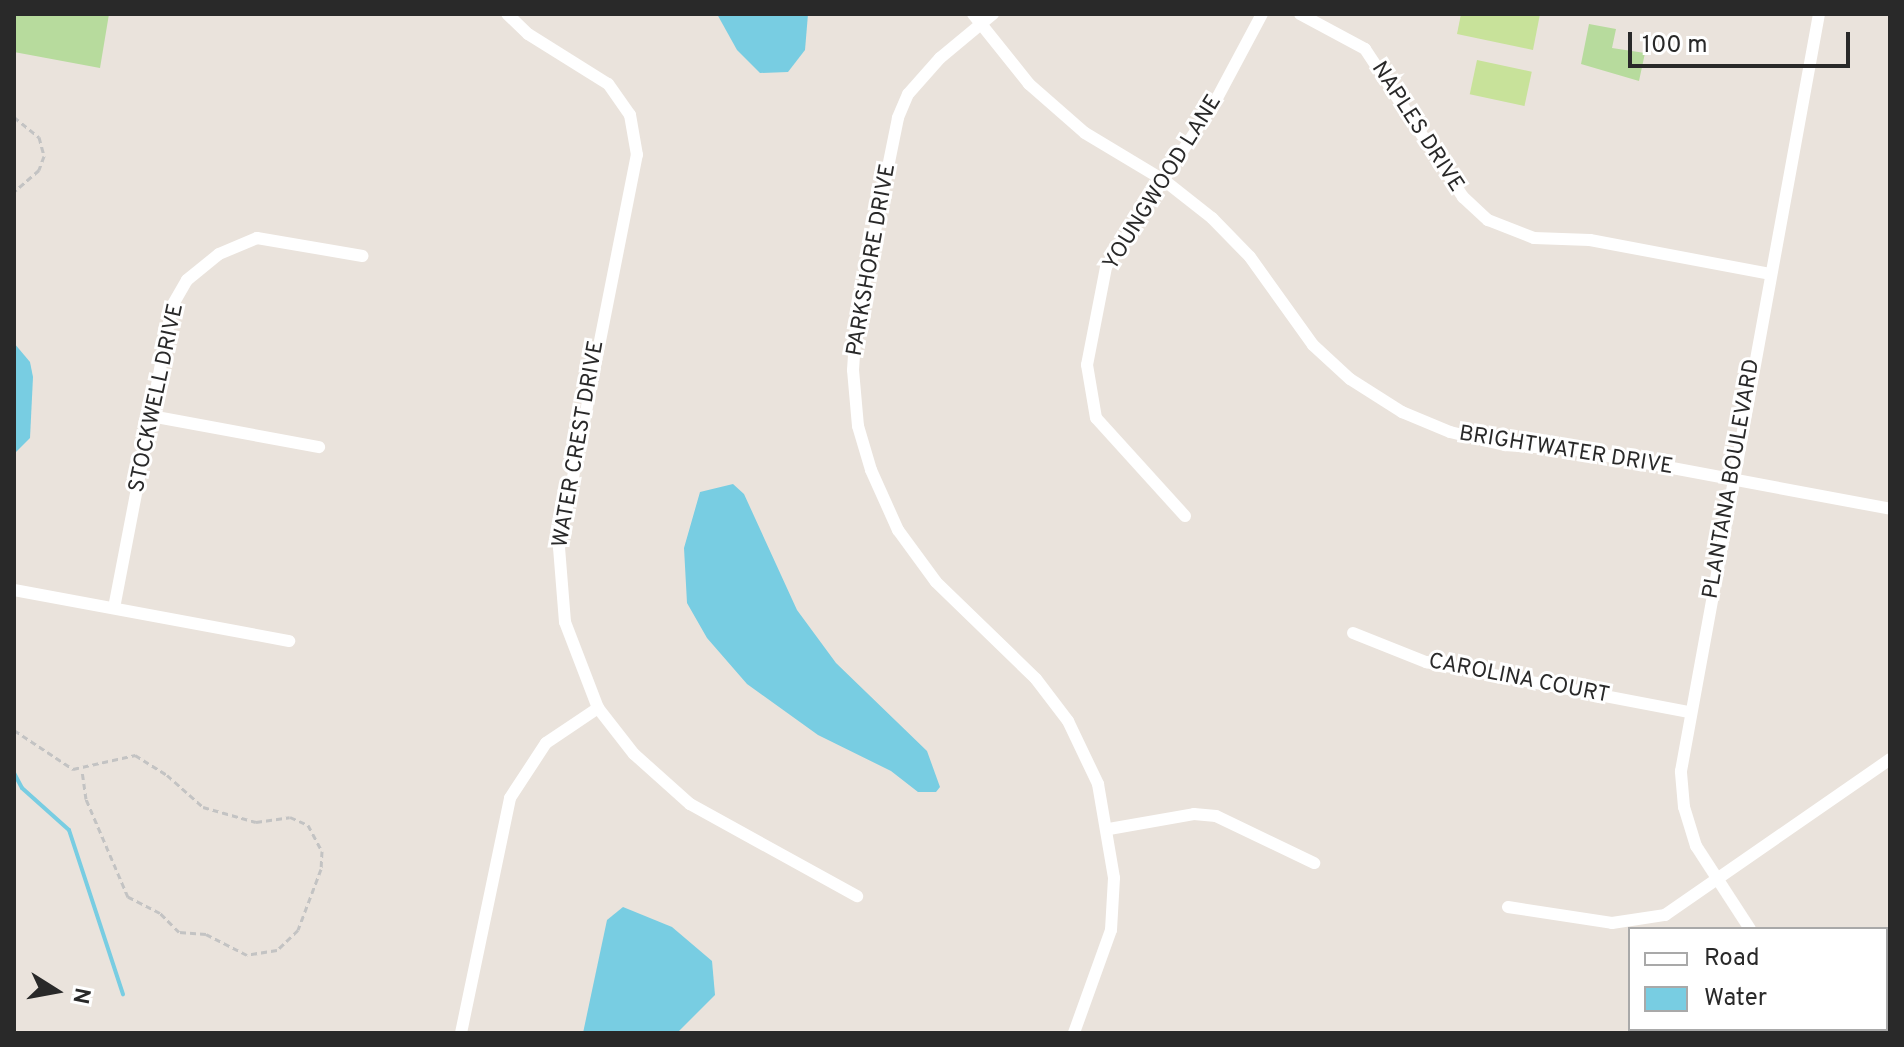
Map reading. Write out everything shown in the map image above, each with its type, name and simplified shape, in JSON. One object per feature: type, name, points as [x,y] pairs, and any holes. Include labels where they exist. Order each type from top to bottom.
[{"type":"street","name":"WATER CREST DRIVE","points":[[507,14],[528,34],[608,84],[630,115],[636,138],[634,174],[559,548],[565,622],[598,708],[634,754],[690,804],[857,896]]},
{"type":"street","name":"PARKSHORE DRIVE","points":[[993,14],[977,18],[908,94],[898,118],[856,325],[858,426],[898,530],[936,582],[1036,679],[1068,721],[1098,784],[1109,829],[1114,878],[1111,930],[1074,1033]]},
{"type":"street","name":"YOUNGWOOD LANE","points":[[1185,516],[1106,432],[1088,387],[1104,273],[1165,181],[1262,14]]},
{"type":"street","name":"NAPLES DRIVE","points":[[1300,14],[1365,49],[1463,197],[1488,220],[1534,238],[1590,240],[1770,274]]},
{"type":"street","name":"PLANTANA BOULEVARD","points":[[1749,927],[1717,883],[1696,846],[1684,807],[1681,771],[1689,712],[1819,14]]},
{"type":"street","name":"BRIGHTWATER DRIVE","points":[[977,18],[1029,84],[1067,119],[1165,181],[1232,237],[1313,345],[1350,379],[1402,412],[1450,432],[1505,445],[1576,450],[1890,509]]},
{"type":"street","name":"STOCKWELL DRIVE","points":[[114,608],[172,306],[187,280],[219,254],[257,238],[362,256]]},
{"type":"street","points":[[151,416],[319,447]]},
{"type":"street","points":[[14,590],[289,641]]},
{"type":"street","name":"CAROLINA COURT","points":[[1353,633],[1449,668],[1689,712]]},
{"type":"street","points":[[461,1033],[510,798],[546,743],[598,708]]},
{"type":"street","points":[[1508,907],[1642,922],[1665,915],[1717,883],[1890,759]]},
{"type":"street","points":[[1109,829],[1194,814],[1216,816],[1314,863]]},
{"type":"path","points":[[14,117],[39,137],[44,156],[30,181],[14,192]]},
{"type":"path","points":[[14,730],[47,755],[82,771],[135,755],[203,807],[256,822],[290,817],[308,825],[322,851],[321,869],[298,930],[277,950],[247,955],[206,934],[179,932],[160,913],[128,897],[91,811],[82,771]]},
{"type":"green space","points":[[14,14],[109,14],[100,68],[14,52]]},
{"type":"green space","points":[[1461,14],[1540,14],[1533,50],[1457,34]]},
{"type":"green space","points":[[1589,24],[1616,29],[1612,48],[1645,53],[1639,81],[1581,64]]},
{"type":"green space","points":[[1477,60],[1532,72],[1524,106],[1470,94]]},
{"type":"water","points":[[717,14],[808,14],[805,50],[788,72],[760,73],[737,50]]},
{"type":"water","points":[[14,343],[30,362],[33,377],[30,438],[14,454]]},
{"type":"water","points":[[733,484],[744,494],[797,610],[836,663],[927,751],[940,787],[936,792],[918,792],[891,771],[818,735],[747,684],[707,638],[687,603],[684,548],[700,492]]},
{"type":"water","points":[[623,907],[672,927],[712,961],[715,995],[677,1033],[583,1033],[607,920]]},
{"type":"waterway","points":[[14,773],[22,788],[69,830],[123,994]]}]
